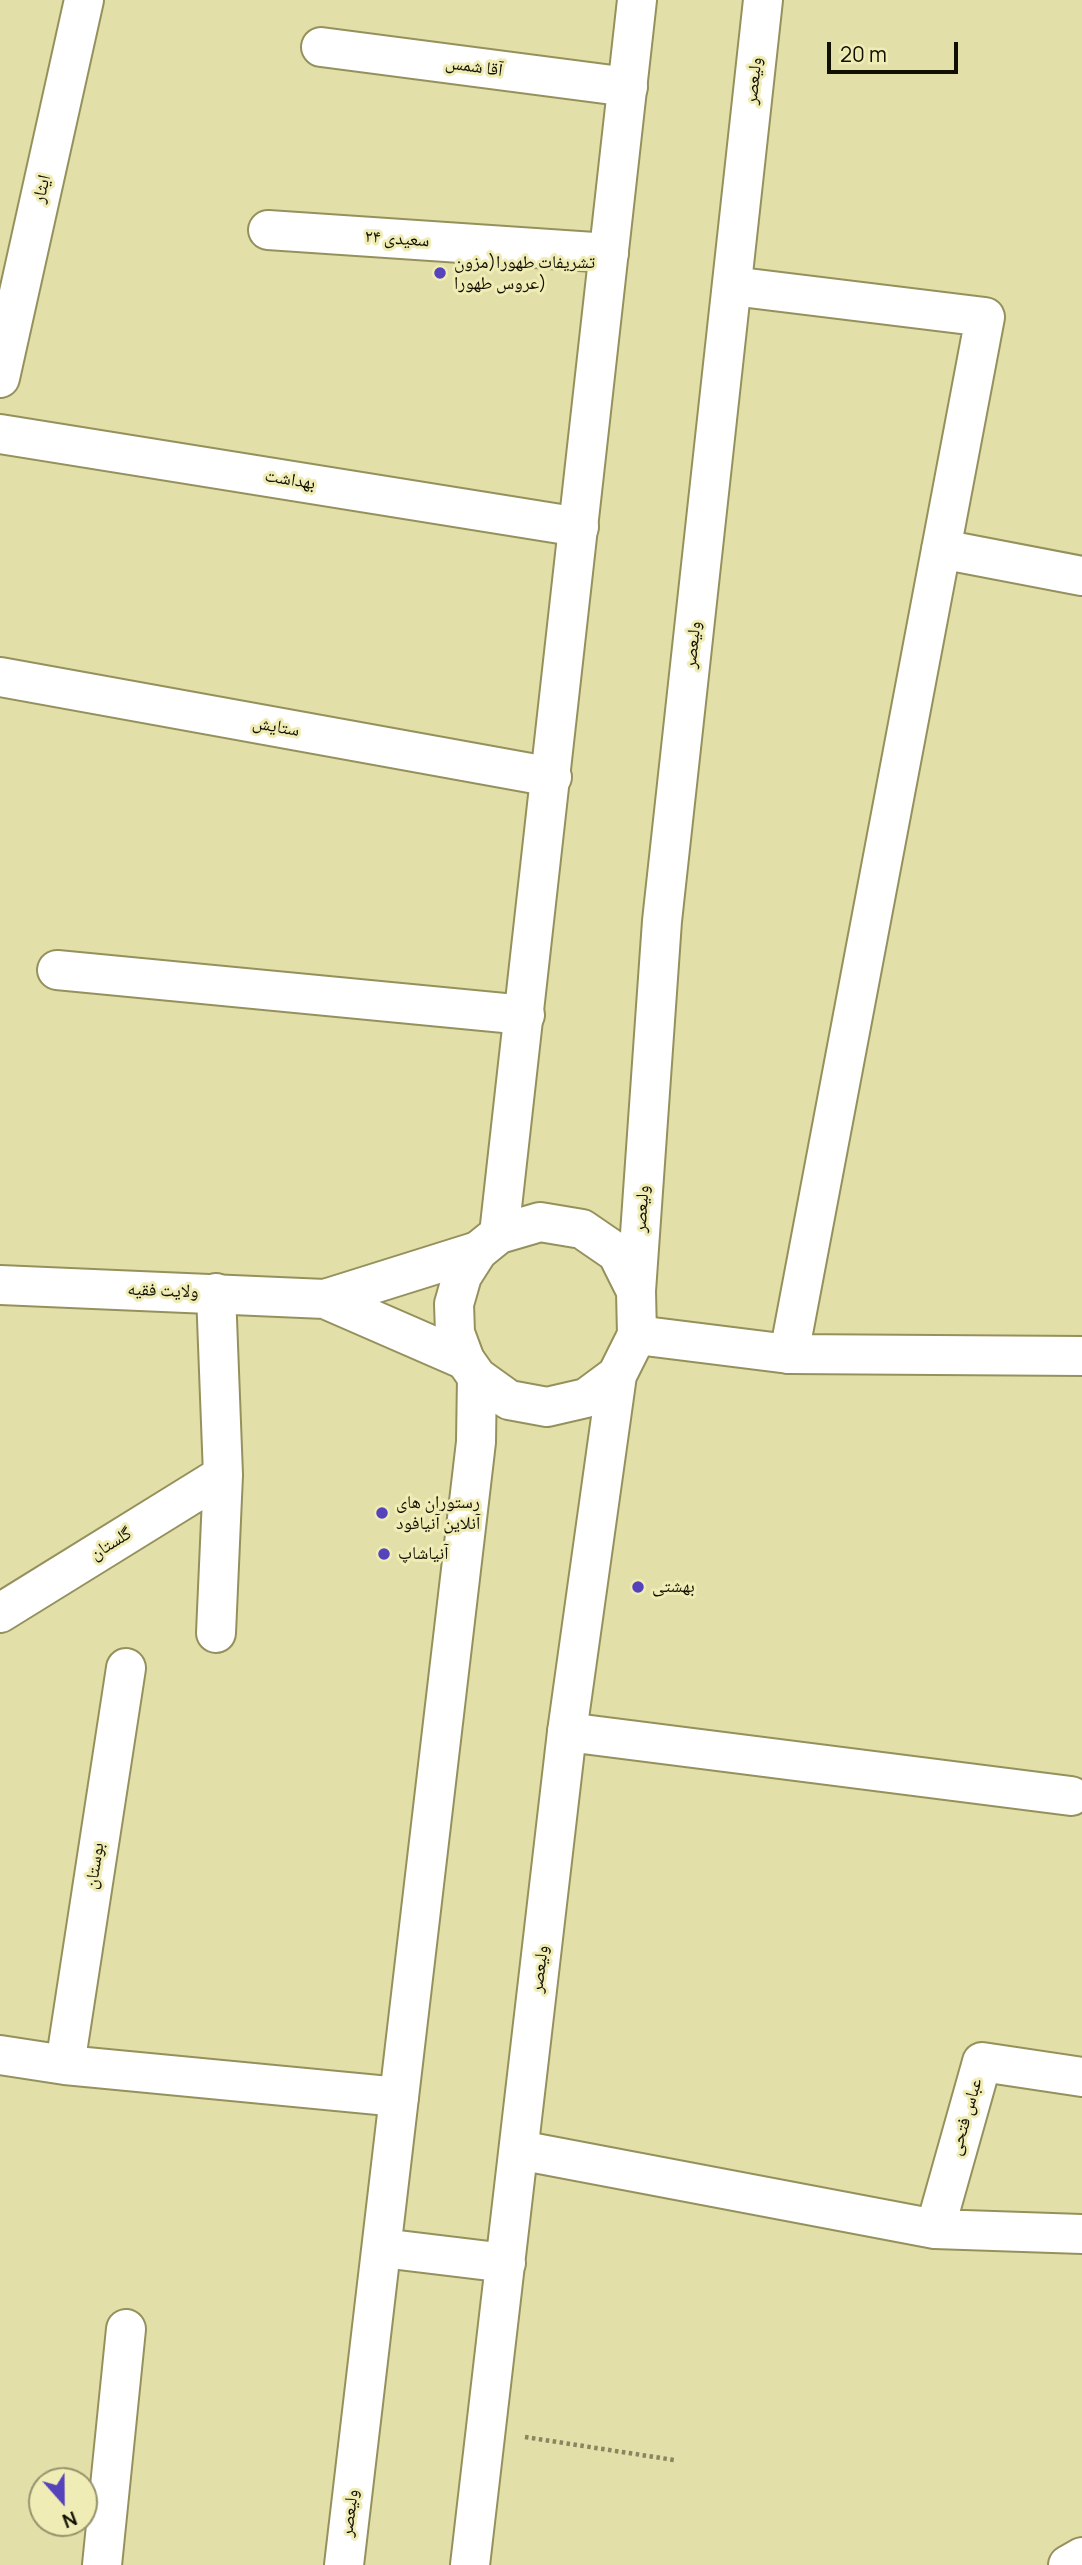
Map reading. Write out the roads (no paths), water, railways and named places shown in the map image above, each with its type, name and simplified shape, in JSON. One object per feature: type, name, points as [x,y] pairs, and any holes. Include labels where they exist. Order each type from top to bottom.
[{"type":"street","name":"ایثار","points":[[0,378],[85,0]]},
{"type":"street","points":[[489,1243],[525,1015],[637,0]]},
{"type":"street","name":"ولیعصر","points":[[636,1291],[662,921],[763,0]]},
{"type":"street","name":"آقا شمس","points":[[321,47],[628,87]]},
{"type":"street","name":"۲۴ سعیدی","points":[[268,230],[609,253]]},
{"type":"street","points":[[732,286],[985,317],[789,1354]]},
{"type":"street","name":"بهداشت","points":[[0,434],[579,527]]},
{"type":"street","points":[[941,549],[1082,576]]},
{"type":"street","name":"ستایش","points":[[0,677],[552,776]]},
{"type":"street","points":[[57,971],[525,1015]]},
{"type":"street","points":[[540,1222],[582,1229],[617,1253],[636,1291],[637,1335],[617,1375],[586,1398],[547,1408],[509,1400],[471,1368],[455,1333],[453,1304],[462,1276],[489,1243],[540,1222]]},
{"type":"street","name":"ولایت فقیه","points":[[0,1285],[325,1298],[489,1243]]},
{"type":"street","points":[[216,1293],[223,1475],[216,1633]]},
{"type":"street","name":"ولایت فقیه","points":[[325,1298],[471,1368]]},
{"type":"street","points":[[637,1335],[789,1354],[1082,1356]]},
{"type":"street","name":"ولیعصر","points":[[344,2565],[476,1442],[471,1368]]},
{"type":"street","name":"ولیعصر","points":[[470,2565],[568,1732],[617,1375]]},
{"type":"street","name":"گلستان","points":[[0,1613],[223,1475]]},
{"type":"street","name":"بوستان","points":[[65,2065],[125,1668]]},
{"type":"street","points":[[568,1732],[1071,1796]]},
{"type":"street","points":[[0,2055],[65,2065],[399,2097]]},
{"type":"street","name":"عباس فتحی","points":[[935,2229],[982,2062],[1082,2077]]},
{"type":"street","points":[[519,2150],[935,2229],[1082,2234]]},
{"type":"street","points":[[382,2248],[506,2263]]},
{"type":"street","points":[[102,2565],[126,2329]]},
{"type":"street","points":[[1068,2565],[1082,2557]]},
{"type":"place","name":"تشریفات طهورا(مزون عروس طهورا)","points":[[440,273]]},
{"type":"place","name":"رستوران های آنلاین آنیافود","points":[[382,1513]]},
{"type":"place","name":"آنیاشاپ","points":[[384,1554]]},
{"type":"place","name":"بهشتی","points":[[638,1587]]}]
